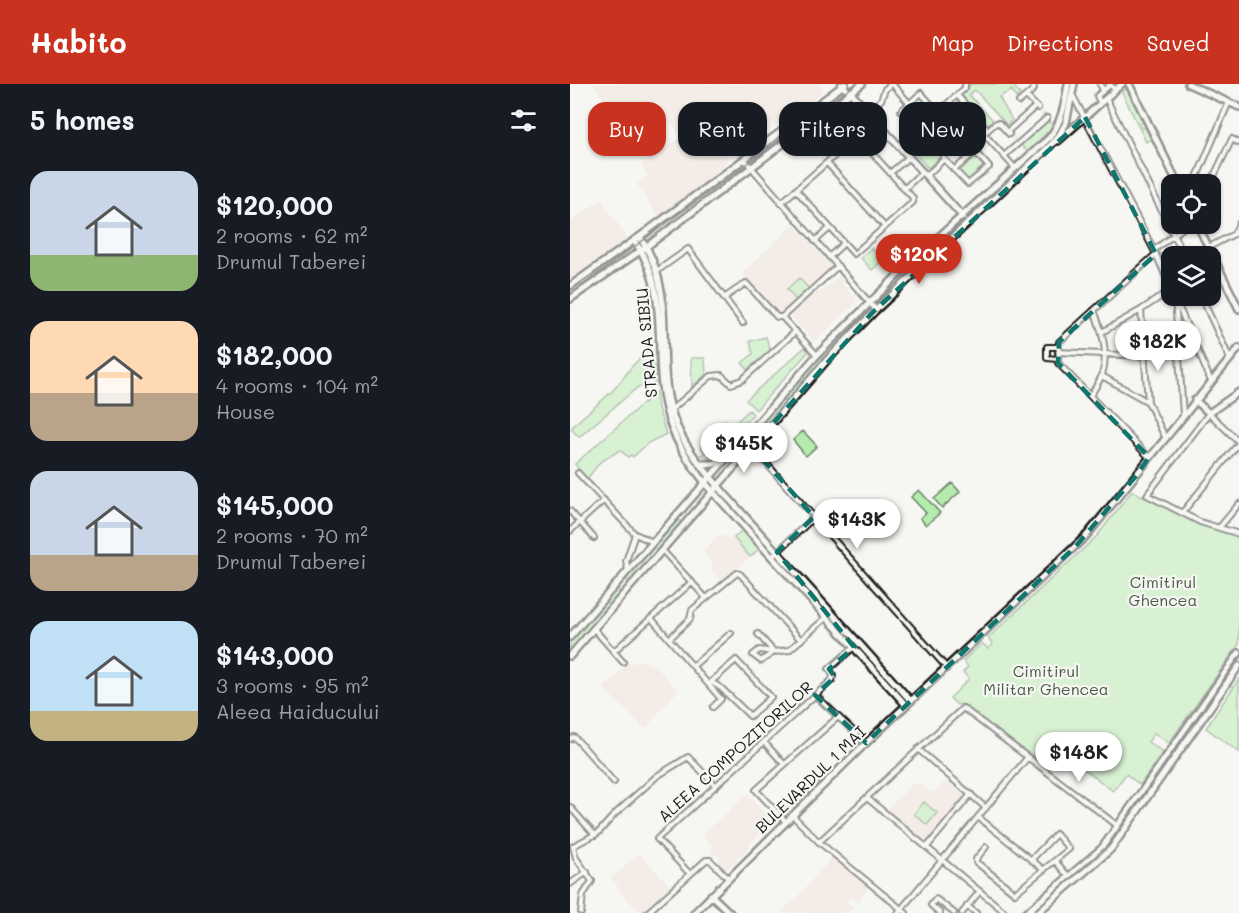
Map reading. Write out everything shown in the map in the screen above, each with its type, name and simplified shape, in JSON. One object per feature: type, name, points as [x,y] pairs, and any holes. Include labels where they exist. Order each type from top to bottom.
[{"type":"main road","points":[[832,94],[835,84]]},
{"type":"main road","points":[[839,102],[862,84]]},
{"type":"main road","points":[[570,637],[819,353],[869,302],[1045,141],[1058,126],[1068,84]]},
{"type":"main road","points":[[1041,156],[1057,139],[1066,123],[1074,84]]},
{"type":"main road","points":[[570,656],[828,358],[876,309],[968,223],[1084,115],[1122,84]]},
{"type":"main road","points":[[1128,84],[1173,174]]},
{"type":"main road","points":[[1188,84],[1239,106]]},
{"type":"main road","points":[[570,286],[844,85],[860,102]]},
{"type":"main road","points":[[1058,126],[1084,115]]},
{"type":"main road","points":[[887,133],[899,146]]},
{"type":"main road","points":[[571,297],[644,249],[779,148]]},
{"type":"main road","points":[[908,156],[968,223]]},
{"type":"main road","points":[[1009,174],[1015,180]]},
{"type":"main road","name":"STRADA SIBIU","points":[[637,239],[657,271],[663,305],[667,389],[679,432],[699,464],[777,552],[827,617],[909,703]]},
{"type":"main road","name":"STRADA SIBIU","points":[[644,249],[657,293],[662,389],[668,417],[685,455],[713,492],[814,598],[909,703]]},
{"type":"main road","points":[[1221,274],[1239,308]]},
{"type":"main road","name":"BULEVARDUL 1 MAI","points":[[694,913],[866,743],[1087,535],[1239,348]]},
{"type":"main road","points":[[819,353],[828,358]]},
{"type":"main road","points":[[1195,400],[1209,413],[1239,392]]},
{"type":"main road","points":[[699,464],[712,464],[728,456]]},
{"type":"main road","points":[[683,508],[685,514],[692,516]]},
{"type":"main road","points":[[676,516],[683,519],[684,525]]},
{"type":"main road","points":[[621,579],[630,587]]},
{"type":"main road","points":[[1026,913],[1068,877],[1103,852],[1118,826],[1239,652]]},
{"type":"main road","points":[[1037,913],[1103,852],[1163,775],[1239,666]]},
{"type":"main road","points":[[1226,671],[1233,675]]},
{"type":"main road","points":[[1157,770],[1163,775]]},
{"type":"main road","points":[[711,895],[730,913]]},
{"type":"street","points":[[878,102],[885,89],[892,84],[909,102],[921,93],[930,102]]},
{"type":"street","points":[[949,102],[965,88],[965,84]]},
{"type":"street","points":[[1019,102],[1034,89],[1033,84]]},
{"type":"street","points":[[1100,84],[1103,90]]},
{"type":"street","points":[[1100,102],[1097,96],[1103,90],[1110,85],[1115,89]]},
{"type":"street","points":[[957,95],[988,130],[998,122],[1008,133],[1037,107],[1026,96]]},
{"type":"street","points":[[1072,96],[1084,115],[1161,266]]},
{"type":"street","points":[[1106,97],[1161,208]]},
{"type":"street","points":[[1198,174],[1229,102]]},
{"type":"street","points":[[1004,156],[1046,117],[1058,126]]},
{"type":"street","points":[[986,136],[1015,168]]},
{"type":"street","points":[[1215,174],[1232,139],[1239,143]]},
{"type":"street","points":[[781,203],[834,156]]},
{"type":"street","points":[[795,190],[856,254],[913,202],[913,198],[875,156]]},
{"type":"street","points":[[890,173],[906,156]]},
{"type":"street","points":[[944,156],[967,184],[989,167],[979,156]]},
{"type":"street","points":[[954,171],[971,156]]},
{"type":"street","points":[[744,159],[876,309]]},
{"type":"street","points":[[904,189],[944,159]]},
{"type":"street","points":[[826,163],[885,227]]},
{"type":"street","points":[[1211,246],[1234,234],[1239,224]]},
{"type":"street","points":[[815,241],[830,228]]},
{"type":"street","points":[[1149,457],[1058,363],[1059,342],[1174,234],[1179,246]]},
{"type":"street","points":[[829,257],[844,243]]},
{"type":"street","points":[[657,271],[688,249],[743,322]]},
{"type":"street","points":[[782,317],[838,267]]},
{"type":"street","points":[[724,297],[745,283],[777,317],[782,317],[819,353]]},
{"type":"street","points":[[1102,332],[1161,297]]},
{"type":"street","points":[[1175,306],[1184,415]]},
{"type":"street","points":[[1178,306],[1211,381]]},
{"type":"street","points":[[1206,306],[1230,359]]},
{"type":"street","points":[[1090,396],[1102,376],[1104,355],[1102,332],[1094,310]]},
{"type":"street","points":[[1141,310],[1148,402],[1165,437]]},
{"type":"street","points":[[671,409],[711,376],[721,375],[731,384],[743,379],[796,331]]},
{"type":"street","points":[[1058,359],[1047,358],[1047,347],[1104,355],[1146,356]]},
{"type":"street","points":[[1102,376],[1148,402]]},
{"type":"street","points":[[1182,513],[1239,442],[1209,413],[1147,495],[1182,513],[1239,534]]},
{"type":"street","points":[[752,447],[947,668]]},
{"type":"street","points":[[578,473],[635,534],[653,542]]},
{"type":"street","points":[[570,531],[604,500]]},
{"type":"street","points":[[1219,528],[1239,504]]},
{"type":"street","points":[[570,511],[594,538]]},
{"type":"street","points":[[772,556],[814,517]]},
{"type":"street","points":[[628,571],[626,561],[635,534]]},
{"type":"street","points":[[662,550],[706,598]]},
{"type":"street","points":[[669,639],[690,619],[692,610],[738,573],[801,640]]},
{"type":"street","points":[[614,651],[692,582]]},
{"type":"street","points":[[774,652],[761,661],[753,655],[759,650],[774,652],[789,650],[827,617]]},
{"type":"street","points":[[651,618],[710,683],[721,699],[713,707]]},
{"type":"street","points":[[594,629],[623,662]]},
{"type":"street","points":[[693,666],[731,633]]},
{"type":"street","points":[[758,634],[774,652]]},
{"type":"street","name":"ALEEA COMPOZITORILOR","points":[[690,874],[657,839],[815,695],[833,677],[829,669],[854,647]]},
{"type":"street","points":[[736,660],[771,696],[771,699],[750,716],[722,688],[710,683],[736,660]]},
{"type":"street","points":[[815,695],[866,743]]},
{"type":"street","points":[[819,842],[963,708],[1118,826]]},
{"type":"street","points":[[785,821],[756,791],[838,717]]},
{"type":"street","points":[[570,739],[574,737],[614,782]]},
{"type":"street","points":[[764,742],[784,764]]},
{"type":"street","points":[[918,749],[986,808]]},
{"type":"street","points":[[581,913],[583,895],[592,884],[587,872],[576,858],[573,846],[595,835],[657,776],[688,757],[716,786]]},
{"type":"street","points":[[899,911],[1028,757]]},
{"type":"street","points":[[927,847],[971,795]]},
{"type":"street","points":[[867,798],[1006,913]]},
{"type":"street","points":[[570,807],[595,835]]},
{"type":"street","points":[[792,815],[819,842],[899,911],[906,913]]},
{"type":"street","points":[[978,817],[1044,870]]},
{"type":"street","points":[[986,847],[976,860],[1015,893],[1069,849],[1056,834],[1031,860]]},
{"type":"street","points":[[647,913],[708,860],[728,878]]},
{"type":"street","points":[[1055,861],[1068,877]]},
{"type":"street","points":[[570,884],[587,872]]},
{"type":"street","points":[[962,913],[980,891]]},
{"type":"street","points":[[940,913],[931,905],[936,899],[954,913]]},
{"type":"street","points":[[967,906],[976,913]]},
{"type":"highlighted area","points":[[1085,117],[1156,254],[1059,342],[1058,363],[1149,457],[1136,476],[1075,547],[866,743],[815,695],[835,677],[829,669],[854,647],[777,552],[814,517],[752,447],[872,313]]},
{"type":"shaded area","points":[[594,84],[822,84],[820,94],[809,102],[779,102],[779,123],[767,131],[767,102],[678,102],[678,133],[666,116],[666,102],[606,102]]},
{"type":"shaded area","points":[[678,139],[678,156],[726,156],[727,160],[722,168],[659,217],[637,184],[648,176],[641,165],[654,156],[666,156],[666,148]]},
{"type":"shaded area","points":[[601,200],[628,239],[570,280],[570,222]]},
{"type":"shaded area","points":[[794,225],[833,268],[780,315],[742,273]]},
{"type":"shaded area","points":[[840,275],[845,280],[842,284],[858,301],[815,342],[789,314],[816,289],[820,293]]},
{"type":"shaded area","points":[[720,536],[734,538],[750,557],[722,582],[711,570],[713,565],[703,551]]},
{"type":"shaded area","points":[[642,661],[656,667],[678,690],[645,729],[603,688],[627,664]]},
{"type":"shaded area","points":[[946,781],[966,798],[927,844],[886,810],[914,783],[921,784],[930,792],[934,792]]},
{"type":"shaded area","points":[[748,794],[769,818],[758,828],[761,833],[725,871],[716,862],[720,858],[716,853],[713,855],[710,852],[714,848],[702,835]]},
{"type":"shaded area","points":[[638,855],[641,855],[670,886],[641,913],[616,888],[618,885],[611,878]]},
{"type":"shaded area","points":[[833,856],[869,886],[858,902],[851,896],[847,901],[853,907],[848,913],[779,913],[796,899]]},
{"type":"green space","points":[[971,84],[1012,84],[1020,94],[1016,98],[1012,90],[999,97],[1012,120],[1007,125],[975,90],[969,95],[976,102],[966,102],[960,95]]},
{"type":"green space","points":[[1127,89],[1143,122],[1140,124],[1142,128],[1145,127],[1151,139],[1146,142],[1122,92]]},
{"type":"green space","points":[[920,97],[925,102],[915,102]]},
{"type":"green space","points":[[986,113],[992,119],[986,125]]},
{"type":"green space","points":[[1047,120],[1053,126],[1028,152],[1020,144]]},
{"type":"green space","points":[[917,156],[941,156],[928,168]]},
{"type":"green space","points":[[975,157],[983,166],[968,180],[960,171]]},
{"type":"green space","points":[[871,248],[883,260],[872,270],[861,258]]},
{"type":"green space","points":[[799,278],[809,289],[796,300],[787,289]]},
{"type":"green space","points":[[766,337],[771,352],[747,369],[742,363],[753,354],[750,341]]},
{"type":"green space","points":[[805,347],[809,351],[756,410],[746,400]]},
{"type":"green space","points":[[655,353],[656,386],[654,386],[653,374],[644,374],[644,387],[638,387],[579,437],[571,429],[611,392],[637,361]]},
{"type":"green space","points":[[822,356],[823,361],[719,482],[714,476]]},
{"type":"green space","points":[[691,358],[705,358],[706,374],[692,387]]},
{"type":"green space","points":[[644,392],[656,392],[666,434],[648,443],[633,457],[631,455],[628,457],[620,450],[600,462],[587,479],[575,464],[649,398]]},
{"type":"green space","points":[[749,410],[753,414],[710,458],[701,455],[705,453],[701,447],[717,432],[715,430],[725,420],[732,426]]},
{"type":"green space","points":[[803,431],[817,446],[806,456],[793,440]]},
{"type":"green space","points":[[952,483],[960,492],[942,508],[934,499]]},
{"type":"green space","points":[[919,490],[940,513],[926,525],[920,518],[926,513],[911,497]]},
{"type":"green space","points":[[1132,491],[1197,523],[1239,537],[1239,644],[1169,743],[1154,733],[1148,742],[1163,752],[1140,785],[1126,774],[1113,791],[1050,743],[1038,757],[1034,757],[950,698],[969,679],[963,672],[968,667],[963,661],[982,643],[988,649],[993,644],[988,638],[1097,536]]},
{"type":"green space","points":[[678,519],[681,525],[631,581],[627,581],[626,577]]},
{"type":"green space","points":[[742,530],[759,549],[750,557],[734,538]]},
{"type":"green space","points":[[616,588],[622,593],[570,651],[570,641]]},
{"type":"green space","points":[[1239,679],[1239,752],[1206,728]]},
{"type":"green space","points":[[924,802],[937,813],[927,825],[914,814]]},
{"type":"tunnel","points":[[1038,108],[1045,116]]},
{"type":"tunnel","points":[[1009,134],[1017,142]]},
{"type":"tram line","points":[[570,294],[856,84]]},
{"type":"tram line","points":[[1031,913],[1107,846],[1239,657]]},
{"type":"park label","name":"Cimitirul Ghencea","points":[[1163,590]]},
{"type":"park label","name":"Cimitirul Militar Ghencea","points":[[1046,679]]}]
